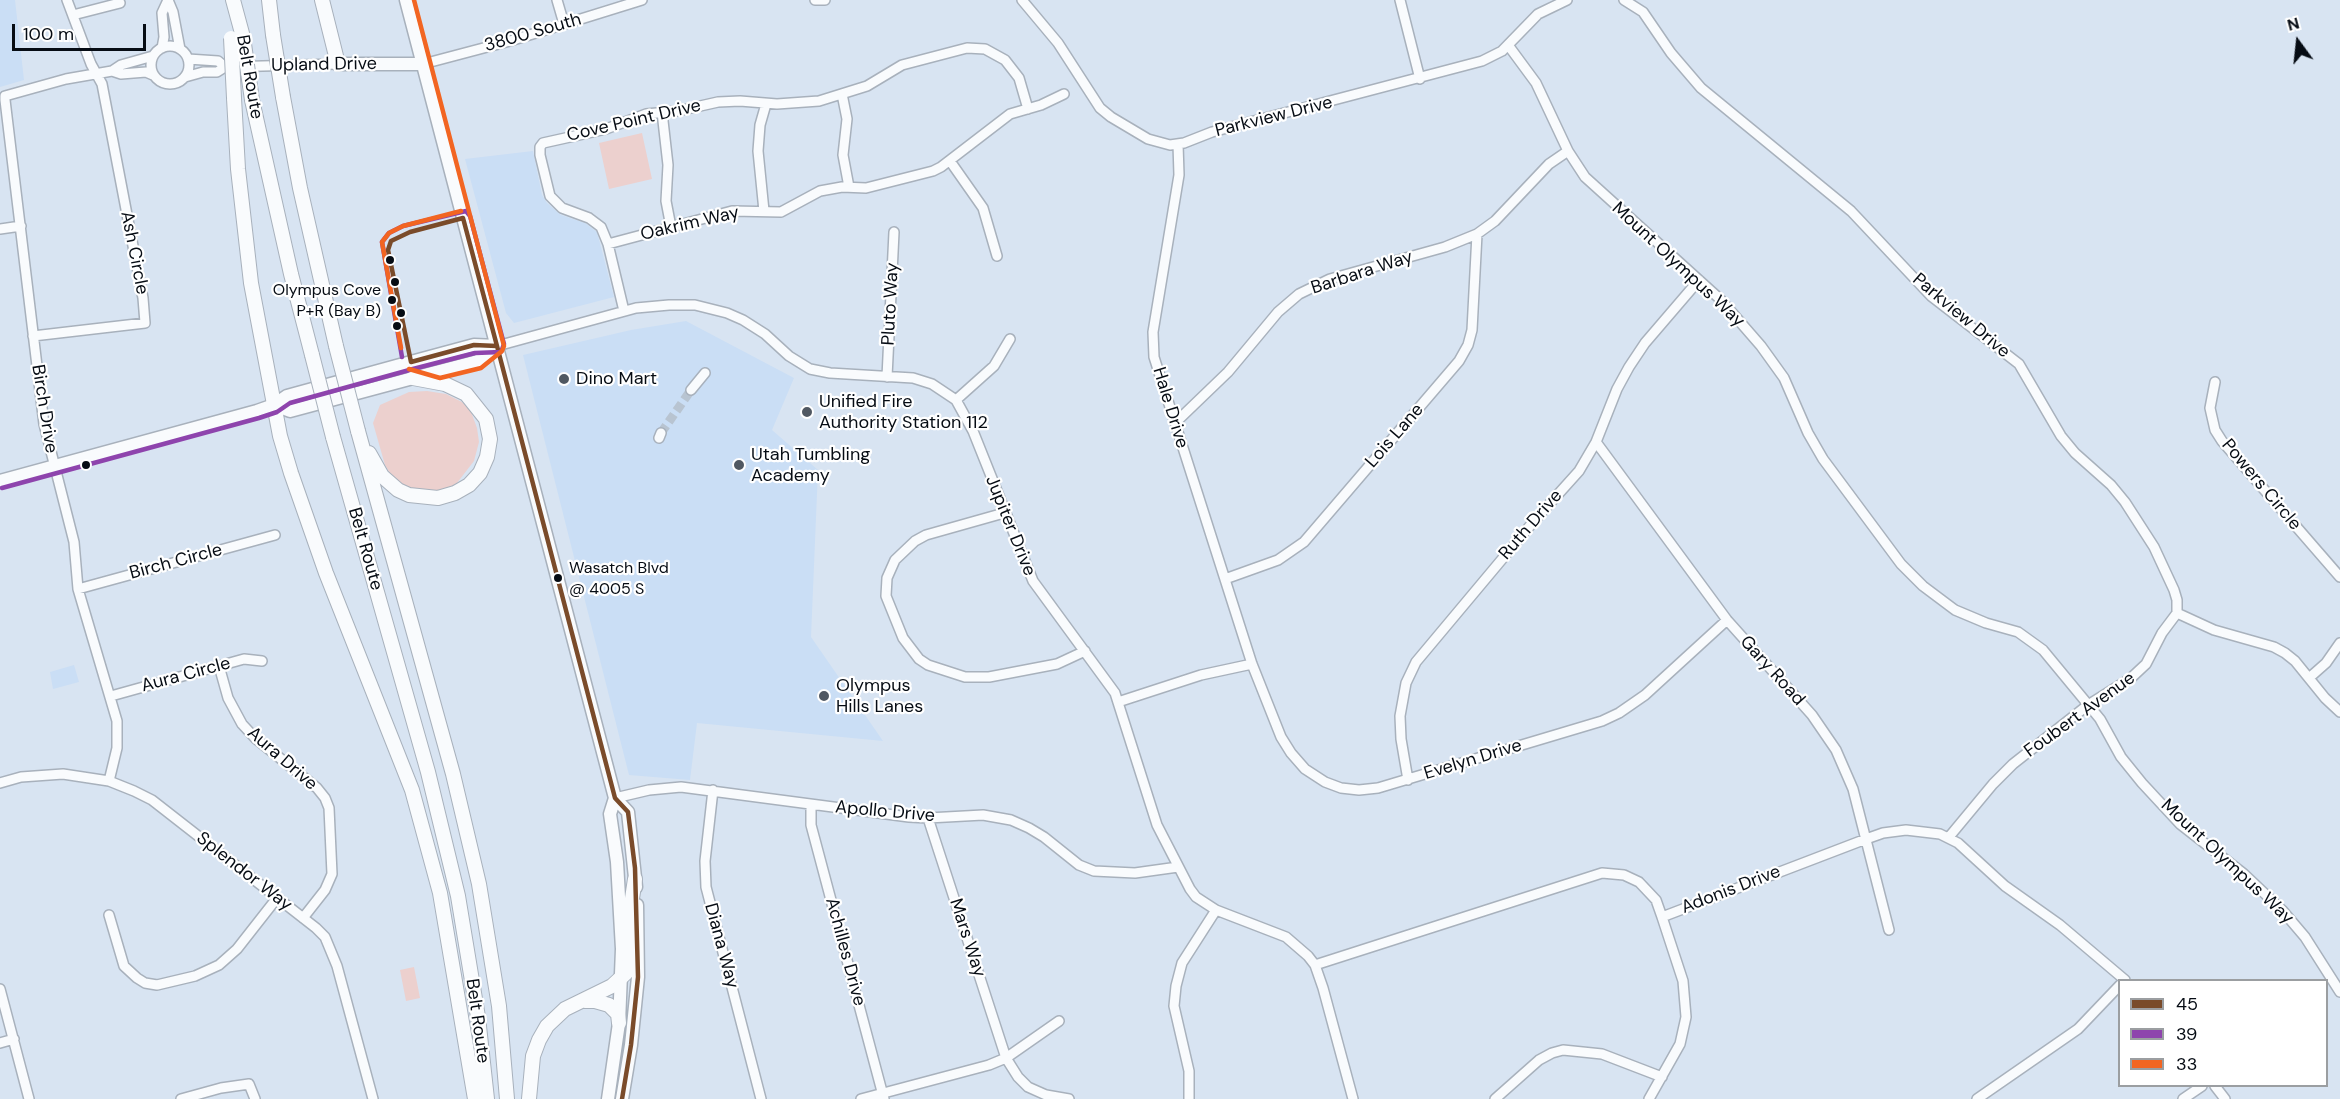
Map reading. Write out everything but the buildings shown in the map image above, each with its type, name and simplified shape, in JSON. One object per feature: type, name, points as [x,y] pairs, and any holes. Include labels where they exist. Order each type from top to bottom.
[{"type":"highway","name":"Belt Route","points":[[269,0],[283,97],[300,188],[336,346],[453,774],[479,884],[499,1006],[507,1099]]},
{"type":"highway","points":[[322,0],[338,64]]},
{"type":"highway","name":"Belt Route","points":[[233,3],[237,37],[288,263],[333,437],[428,772],[458,896],[478,1017],[487,1099]]},
{"type":"highway","points":[[237,37],[234,98],[238,169],[251,283],[274,405],[291,473],[326,573],[412,790],[440,893],[475,1099]]},
{"type":"highway","points":[[358,431],[382,476],[398,490],[409,495],[438,498],[455,493],[469,485],[480,472],[487,457],[490,439],[486,419],[466,394],[445,384],[413,378]]},
{"type":"highway","points":[[529,1099],[531,1064],[539,1040],[553,1020],[565,1009],[601,993],[626,973],[631,961],[631,905],[635,879]]},
{"type":"highway","points":[[577,1003],[595,1001],[609,1005],[618,1014],[620,1023]]},
{"type":"main road","points":[[406,0],[615,798],[628,812],[635,879],[638,977],[631,1045],[622,1099]]},
{"type":"main road","name":"Upland Drive","points":[[338,64],[423,64]]},
{"type":"main road","points":[[0,481],[274,405],[287,396],[432,356],[474,345],[497,346]]},
{"type":"main road","points":[[274,405],[290,411],[478,361],[497,346]]},
{"type":"main road","points":[[608,1099],[620,1023],[620,896],[610,813],[615,798]]},
{"type":"street","points":[[68,0],[96,73]]},
{"type":"street","points":[[162,48],[164,37],[162,12],[168,0]]},
{"type":"street","points":[[112,71],[121,75],[146,72],[157,80],[169,84],[181,81],[185,77],[188,71],[188,59],[180,49],[168,0]]},
{"type":"street","points":[[558,0],[564,24]]},
{"type":"street","name":"3800 South","points":[[423,64],[510,41],[642,0]]},
{"type":"street","points":[[815,0],[825,0]]},
{"type":"street","name":"Parkview Drive","points":[[1022,0],[1058,43],[1090,95],[1105,113],[1148,139],[1162,144],[1178,144],[1212,132],[1482,61],[1494,56],[1508,45],[1538,14],[1567,0]]},
{"type":"street","points":[[1400,0],[1420,79]]},
{"type":"street","name":"Parkview Drive","points":[[1624,0],[1643,12],[1671,53],[1701,88],[1843,205],[1931,296],[2019,364],[2061,436],[2075,453],[2111,485],[2125,502],[2154,547],[2174,590],[2177,613]]},
{"type":"street","points":[[73,15],[120,3]]},
{"type":"street","name":"Mount Olympus Way","points":[[1508,45],[1544,97],[1579,170],[1590,183],[1735,315],[1778,369],[1823,459],[1901,564],[1923,586],[1955,610],[1986,623],[2018,632],[2036,643],[2100,720],[2126,763],[2193,835],[2252,881],[2290,918],[2340,992]]},
{"type":"street","points":[[2,97],[18,86],[27,89],[112,71],[121,65],[153,56],[162,48],[180,49]]},
{"type":"street","name":"Cove Point Drive","points":[[624,311],[608,244],[601,227],[594,221],[562,208],[553,200],[547,187],[540,147],[543,143],[552,139],[595,132],[632,118],[717,102],[747,101],[766,104],[813,102],[872,84],[902,65],[961,48],[991,51],[1011,66],[1019,78],[1028,109]]},
{"type":"street","points":[[153,56],[151,63],[153,75]]},
{"type":"street","name":"Upland Drive","points":[[188,59],[218,61],[225,67]]},
{"type":"street","name":"Upland Drive","points":[[185,77],[203,72],[217,72],[225,67],[338,64]]},
{"type":"street","name":"Ash Circle","points":[[33,336],[145,323],[143,298],[104,95],[96,73]]},
{"type":"street","points":[[842,94],[847,119],[843,155],[849,187]]},
{"type":"street","name":"Oakrim Way","points":[[608,244],[732,211],[785,211],[815,193],[836,187],[866,188],[936,170],[1002,119],[1014,112],[1028,109],[1064,94]]},
{"type":"street","name":"Birch Drive","points":[[2,97],[21,226],[44,424],[74,542],[78,588],[93,645],[102,665],[111,696],[118,732],[117,748],[109,781]]},
{"type":"street","points":[[764,211],[758,152],[760,125],[766,104]]},
{"type":"street","points":[[662,112],[668,165],[666,201],[671,227]]},
{"type":"street","name":"Hale Drive","points":[[1178,144],[1179,175],[1152,340],[1154,357],[1252,664]]},
{"type":"street","name":"Barbara Way","points":[[1175,423],[1228,372],[1278,312],[1299,294],[1330,279],[1445,247],[1477,234],[1495,221],[1549,164],[1568,151]]},
{"type":"street","points":[[950,161],[983,208],[997,256]]},
{"type":"street","points":[[0,229],[21,226]]},
{"type":"street","name":"Pluto Way","points":[[887,377],[894,232]]},
{"type":"street","name":"Lois Lane","points":[[1225,579],[1278,560],[1304,542],[1459,361],[1472,330],[1477,234]]},
{"type":"street","name":"Ruth Drive","points":[[1408,780],[1401,739],[1400,716],[1402,695],[1411,672],[1438,635],[1575,476],[1596,442],[1617,389],[1629,367],[1645,343],[1699,280]]},
{"type":"street","name":"Jupiter Drive","points":[[497,346],[624,311],[669,305],[710,308],[727,313],[756,327],[789,356],[810,369],[830,373],[923,381],[932,384],[956,400],[973,431],[1033,581],[1111,686],[1149,804],[1190,890],[1216,910],[1286,937],[1299,946],[1316,965],[1353,1099]]},
{"type":"street","points":[[956,400],[994,366],[1010,339]]},
{"type":"street","points":[[691,390],[705,373]]},
{"type":"street","name":"Powers Circle","points":[[2215,382],[2210,408],[2212,421],[2219,435],[2340,577]]},
{"type":"street","name":"Gary Road","points":[[1596,442],[1726,620],[1812,715],[1829,738],[1848,776],[1889,930]]},
{"type":"street","points":[[1004,513],[926,535],[915,541],[895,560],[887,578],[886,596],[903,638],[919,659],[928,665],[965,677],[989,677],[1057,664],[1084,651]]},
{"type":"street","name":"Birch Circle","points":[[78,588],[275,535]]},
{"type":"street","points":[[2177,613],[2214,630],[2274,647],[2295,660],[2325,698],[2340,712]]},
{"type":"street","name":"Foubert Avenue","points":[[1949,837],[1993,784],[2013,764],[2088,705],[2132,678],[2146,664],[2162,633],[2177,613]]},
{"type":"street","name":"Evelyn Drive","points":[[1252,664],[1281,737],[1290,753],[1314,776],[1333,786],[1359,790],[1378,788],[1408,780],[1611,717],[1645,695],[1726,620]]},
{"type":"street","points":[[2309,678],[2326,663],[2340,643]]},
{"type":"street","name":"Aura Circle","points":[[111,696],[244,659],[262,660]]},
{"type":"street","points":[[1118,702],[1201,675],[1252,664]]},
{"type":"street","name":"Aura Drive","points":[[219,666],[228,698],[242,724],[255,738],[317,788],[329,808],[332,874],[325,890],[303,918]]},
{"type":"street","name":"Splendor Way","points":[[0,783],[21,777],[63,774],[109,781],[152,800],[303,918],[325,937],[331,949],[373,1099]]},
{"type":"street","name":"Apollo Drive","points":[[615,798],[664,788],[713,790],[811,805],[928,818],[975,814],[1011,820],[1037,832],[1079,865],[1094,871],[1136,873],[1178,867]]},
{"type":"street","name":"Diana Way","points":[[713,790],[705,861],[706,887],[760,1099]]},
{"type":"street","name":"Achilles Drive","points":[[811,805],[811,825],[883,1096]]},
{"type":"street","name":"Mars Way","points":[[928,818],[1006,1058],[1014,1072],[1028,1087],[1046,1095],[1069,1099]]},
{"type":"street","name":"Adonis Drive","points":[[1316,965],[1602,873],[1624,875],[1639,882],[1656,900],[1662,917],[1866,839],[1883,833],[1906,830],[1949,837],[1973,855],[2005,886],[2060,925],[2121,979]]},
{"type":"street","points":[[109,915],[124,966],[145,983],[157,985],[195,976],[219,965],[237,949],[278,898]]},
{"type":"street","points":[[1189,1099],[1189,1071],[1174,1006],[1176,986],[1182,963],[1216,910]]},
{"type":"street","points":[[1649,1099],[1683,1035],[1686,1007],[1683,981],[1662,917]]},
{"type":"street","points":[[1977,1099],[2078,1029],[2118,986]]},
{"type":"street","points":[[0,989],[29,1099]]},
{"type":"street","points":[[861,1099],[883,1096],[1006,1058],[1059,1021]]},
{"type":"street","points":[[0,1043],[14,1039]]},
{"type":"street","points":[[1495,1099],[1539,1060],[1563,1050],[1602,1054],[1662,1077]]},
{"type":"street","points":[[181,1099],[222,1088],[249,1084],[255,1099]]},
{"type":"street","points":[[2183,1099],[2201,1087]]},
{"type":"shaded area","points":[[0,0],[15,0],[24,80],[0,87]]},
{"type":"shaded area","points":[[642,133],[652,179],[609,189],[599,143]]},
{"type":"shaded area","points":[[533,151],[542,195],[547,203],[561,215],[585,223],[597,232],[614,297],[514,323],[506,313],[465,159]]},
{"type":"shaded area","points":[[686,321],[794,378],[772,430],[818,470],[811,637],[883,741],[697,723],[690,780],[629,775],[523,355],[631,330]]},
{"type":"shaded area","points":[[427,391],[446,394],[462,402],[470,409],[477,428],[479,442],[474,461],[457,483],[444,491],[423,492],[405,486],[392,477],[385,465],[373,423],[380,405],[409,392]]},
{"type":"shaded area","points":[[74,665],[79,682],[53,689],[50,672]]},
{"type":"shaded area","points":[[414,967],[420,998],[406,1001],[400,970]]},
{"type":"tunnel","points":[[661,433],[691,390]]},
{"type":"transit line","name":"33","points":[[409,369],[440,378],[481,368],[502,351],[504,346],[414,0]]},
{"type":"transit line","name":"33","points":[[401,348],[382,242],[389,233],[403,226],[461,211]]},
{"type":"transit line","name":"39","points":[[2,488],[259,418],[277,412],[290,403],[413,369],[475,353],[501,352],[504,344],[470,216],[466,211],[403,226],[389,233],[382,242],[402,357]]},
{"type":"transit line","name":"45","points":[[463,218],[497,346],[474,345],[411,362],[388,250],[391,241],[410,232],[463,218]]},
{"type":"transit line","name":"45","points":[[497,346],[615,798],[628,812],[635,868],[638,977],[631,1045],[622,1099]]},
{"type":"place","name":"Olympus Cove P+R (Bay B)","points":[[392,300]]},
{"type":"place","name":"Dino Mart","points":[[564,379]]},
{"type":"place","name":"Unified Fire Authority Station 112","points":[[807,412]]},
{"type":"place","name":"Utah Tumbling Academy","points":[[739,465]]},
{"type":"place","name":"Wasatch Blvd @ 4005 S","points":[[558,578]]},
{"type":"place","name":"Olympus Hills Lanes","points":[[824,696]]}]
